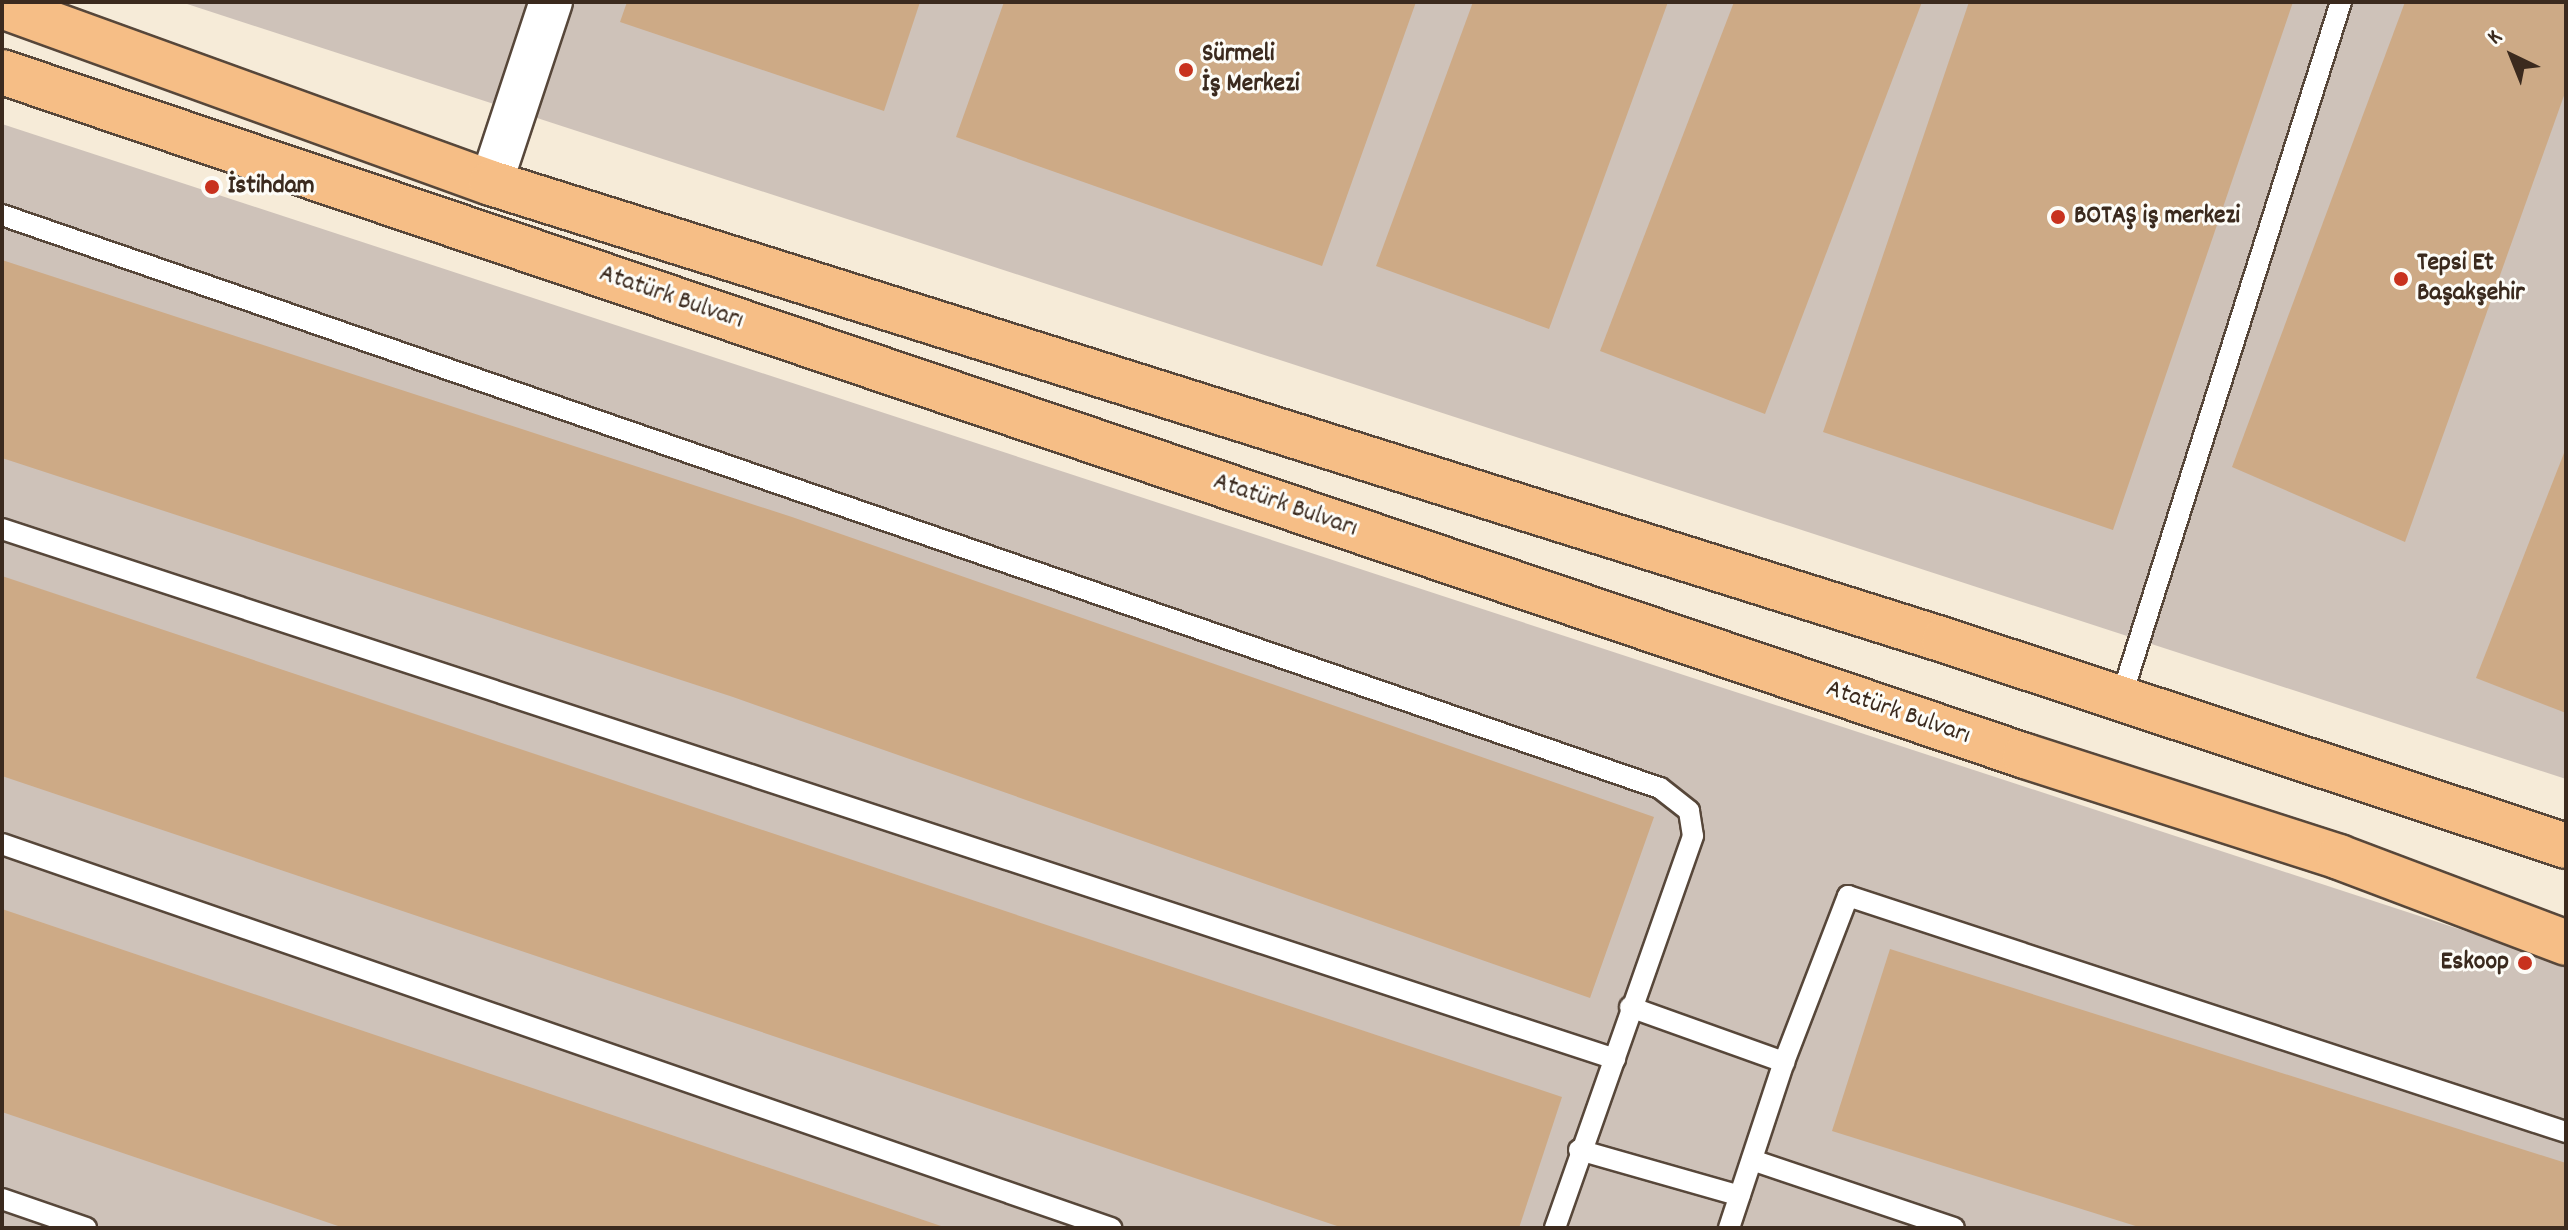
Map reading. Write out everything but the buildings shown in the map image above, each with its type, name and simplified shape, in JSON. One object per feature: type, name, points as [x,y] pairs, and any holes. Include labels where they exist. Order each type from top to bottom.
[{"type":"main road","name":"Atatürk Bulvarı","points":[[2,6],[491,183],[2121,698],[2566,846]]},
{"type":"main road","name":"Atatürk Bulvarı","points":[[2,72],[2010,751],[2339,857],[2566,943]]},
{"type":"street","points":[[491,183],[551,2]]},
{"type":"lane","points":[[2121,698],[2341,2]]},
{"type":"lane","points":[[2,215],[1660,788],[1689,811],[1693,836],[1630,1007],[1615,1059],[1579,1150],[1555,1228]]},
{"type":"lane","points":[[2,529],[1615,1059]]},
{"type":"lane","points":[[2,844],[1111,1228]]},
{"type":"lane","points":[[1729,1228],[1784,1062],[1848,896],[2566,1132]]},
{"type":"lane","points":[[1630,1007],[1784,1062]]},
{"type":"lane","points":[[1579,1150],[1740,1196]]},
{"type":"lane","points":[[1752,1160],[1954,1228]]},
{"type":"lane","points":[[2,1199],[86,1228]]},
{"type":"shaded area","points":[[181,2],[2566,2],[2566,779]]},
{"type":"shaded area","name":"Eskoop","points":[[2,124],[2566,964],[2566,1228],[2,1228]]},
{"type":"place","name":"Sürmeli İş Merkezi","points":[[1186,70]]},
{"type":"place","name":"İstihdam","points":[[212,187]]},
{"type":"place","name":"BOTAŞ iş merkezi","points":[[2058,217]]},
{"type":"place","name":"Tepsi Et Başakşehir","points":[[2401,279]]},
{"type":"place","name":"Eskoop","points":[[2525,963]]}]
